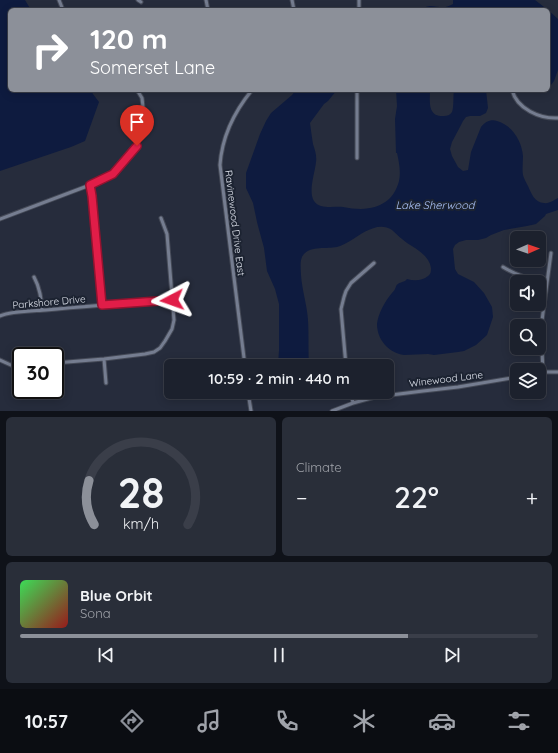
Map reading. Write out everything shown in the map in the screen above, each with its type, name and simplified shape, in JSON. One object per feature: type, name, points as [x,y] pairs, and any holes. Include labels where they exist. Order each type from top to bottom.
[{"type":"street","points":[[0,219],[90,185],[113,174],[137,146],[144,117],[142,98],[138,92]]},
{"type":"street","name":"Ravinewood Drive East","points":[[244,359],[220,165],[221,153],[227,129],[236,112],[251,92]]},
{"type":"street","points":[[357,92],[357,158]]},
{"type":"street","points":[[512,92],[522,106],[537,115],[558,118]]},
{"type":"street","points":[[90,185],[102,305]]},
{"type":"street","points":[[64,362],[145,354],[154,352],[160,348],[165,341],[172,330],[174,320],[167,234],[161,218]]},
{"type":"street","points":[[546,283],[551,253]]},
{"type":"street","points":[[345,359],[341,310],[346,291],[351,283],[374,263]]},
{"type":"street","points":[[503,267],[520,275]]},
{"type":"street","points":[[34,277],[40,291],[42,310]]},
{"type":"street","name":"Parkshore Drive","points":[[0,316],[18,312],[172,300]]},
{"type":"street","points":[[543,311],[541,333],[543,363]]},
{"type":"street","points":[[104,359],[106,383]]},
{"type":"street","points":[[0,360],[12,366]]},
{"type":"street","points":[[546,372],[558,372]]},
{"type":"street","name":"Winewood Lane","points":[[332,411],[375,397],[458,387],[510,378]]},
{"type":"street","points":[[249,399],[251,411]]},
{"type":"street","points":[[353,399],[354,403]]},
{"type":"water","points":[[0,0],[25,0],[30,8],[8,8],[8,92],[92,92],[99,102],[85,141],[0,171]]},
{"type":"water","points":[[453,0],[535,0],[545,8],[423,8],[430,6],[446,7],[453,4]]},
{"type":"water","points":[[550,12],[558,19],[558,70],[554,81],[550,86]]},
{"type":"water","name":"Lake Sherwood","points":[[294,92],[335,92],[310,123],[316,158],[312,197],[317,204],[324,207],[361,209],[375,207],[386,202],[397,188],[400,167],[396,153],[396,92],[430,92],[432,111],[439,116],[444,116],[452,112],[454,92],[486,92],[488,108],[486,113],[480,116],[466,117],[452,142],[450,149],[458,167],[463,171],[468,170],[471,152],[481,127],[488,121],[497,121],[512,130],[521,145],[523,156],[523,175],[532,194],[541,203],[550,202],[558,198],[558,210],[546,214],[536,224],[504,230],[486,238],[466,240],[455,245],[453,249],[455,269],[458,274],[474,282],[484,293],[492,307],[493,317],[487,335],[476,345],[464,351],[458,352],[434,355],[404,355],[393,352],[389,349],[379,335],[377,324],[384,304],[398,284],[407,279],[421,280],[426,278],[430,274],[431,268],[428,259],[422,253],[392,230],[376,227],[339,247],[319,248],[307,251],[302,256],[301,275],[307,309],[309,359],[278,359],[279,304],[275,289],[267,271],[264,248],[253,203],[246,188],[246,173],[260,134],[271,113]]},
{"type":"route","points":[[137,146],[113,174],[90,185],[102,305],[172,300]]}]
